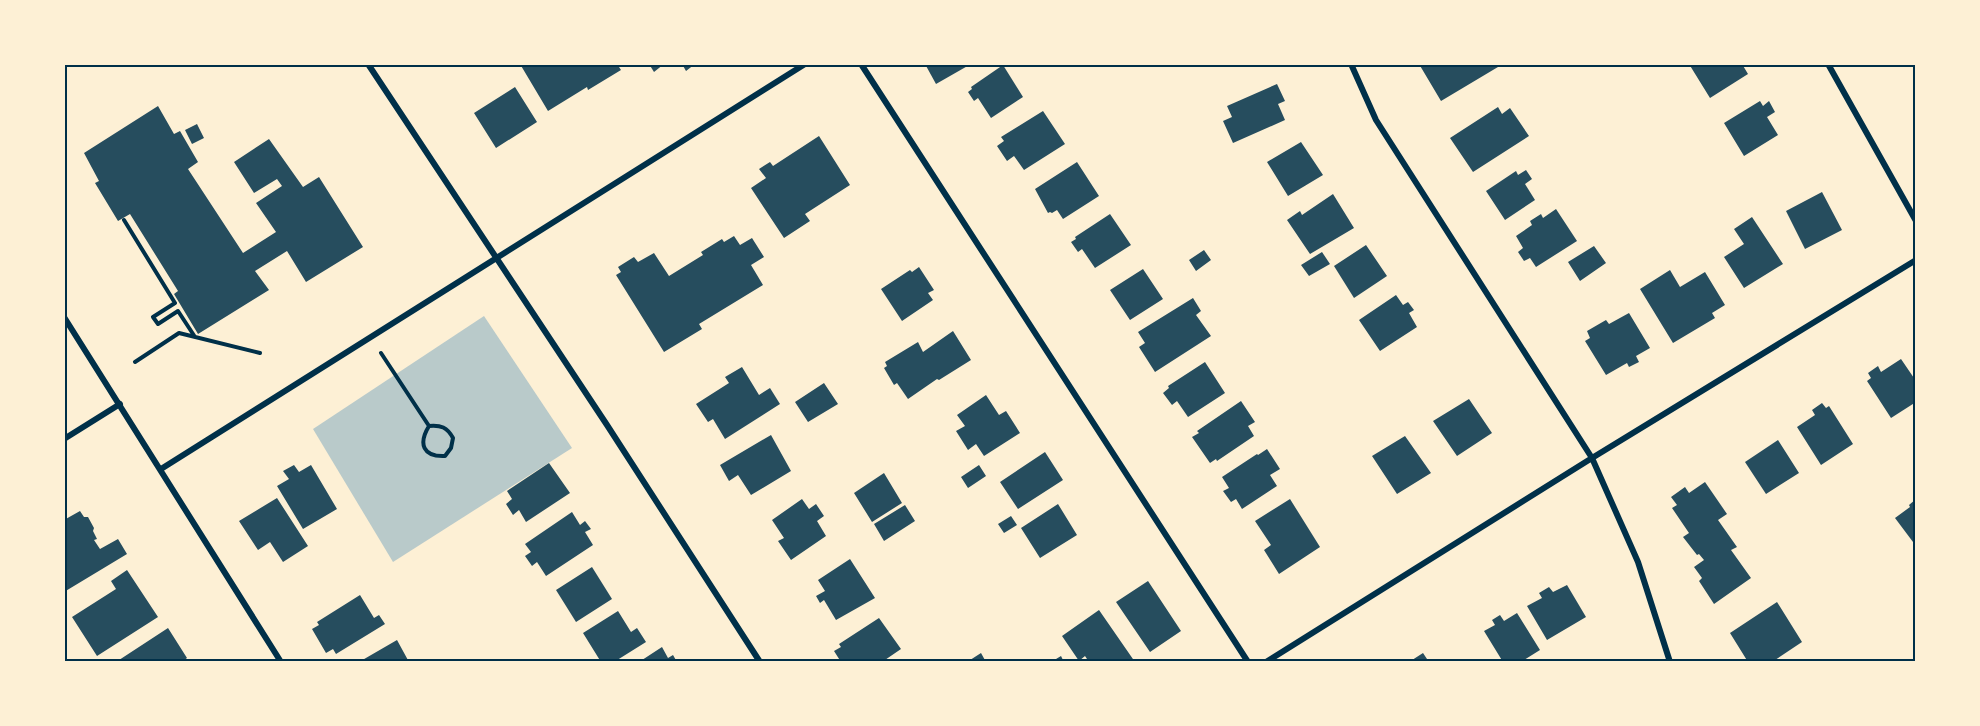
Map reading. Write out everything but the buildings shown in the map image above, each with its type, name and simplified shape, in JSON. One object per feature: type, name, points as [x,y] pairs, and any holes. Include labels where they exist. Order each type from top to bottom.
[{"type":"street","points":[[368,64],[760,662]]},
{"type":"street","points":[[161,469],[805,64]]},
{"type":"street","points":[[861,64],[1248,662]]},
{"type":"street","points":[[1351,64],[1376,120],[1592,458],[1638,562],[1670,662]]},
{"type":"street","points":[[1828,64],[1916,220]]},
{"type":"street","points":[[1266,662],[1592,458],[1916,260]]},
{"type":"street","points":[[64,317],[281,662]]},
{"type":"street","points":[[64,439],[120,404]]},
{"type":"path","points":[[124,220],[175,303],[153,317],[158,324],[178,311],[195,337]]},
{"type":"path","points":[[135,362],[179,333],[260,352]]},
{"type":"path","points":[[370,338],[429,426]]},
{"type":"path","points":[[439,425],[449,430],[453,438],[451,448],[445,456],[435,456],[426,452],[423,434],[429,426],[439,425]]},
{"type":"shaded area","points":[[484,316],[572,448],[393,562],[313,429]]}]
